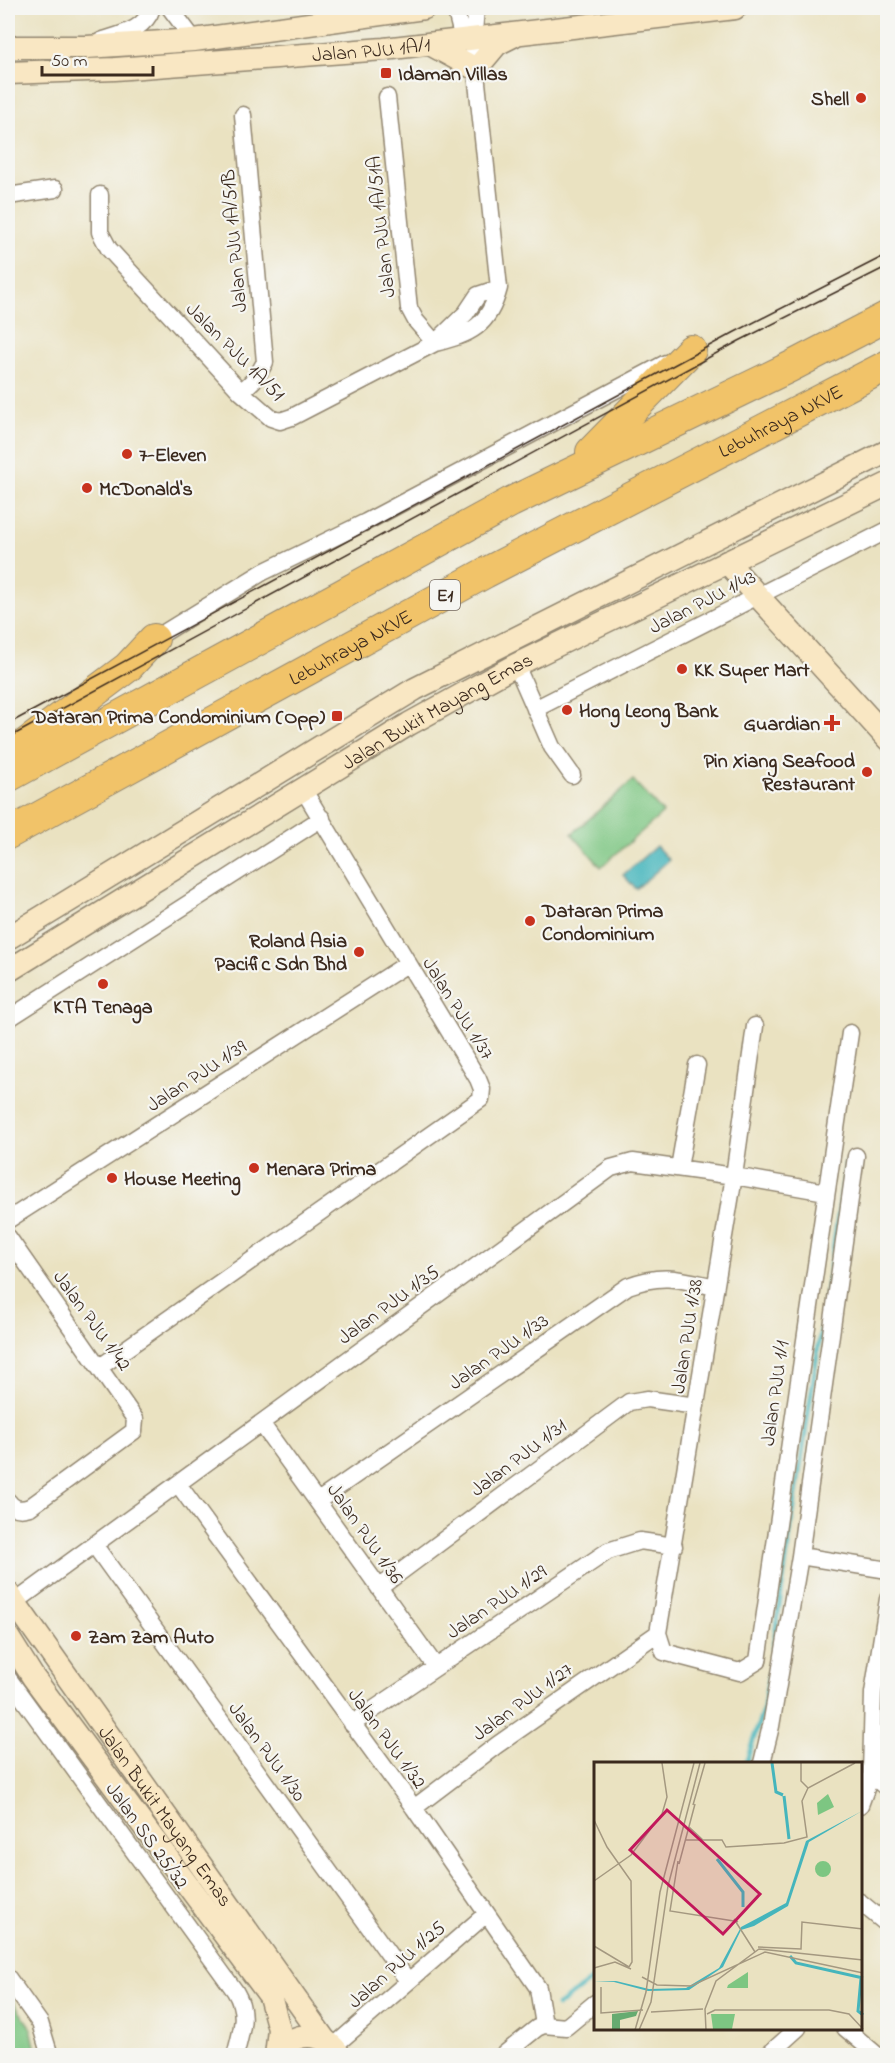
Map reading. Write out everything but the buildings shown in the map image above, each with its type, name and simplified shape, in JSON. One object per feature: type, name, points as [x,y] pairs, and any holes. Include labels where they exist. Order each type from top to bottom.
[{"type":"highway","points":[[8,777],[454,532],[620,447],[790,367],[888,316]]},
{"type":"highway","points":[[551,484],[595,449],[691,350]]},
{"type":"highway","name":"Lebuhraya NKVE","points":[[8,834],[485,573],[888,365]]},
{"type":"highway","points":[[8,758],[128,668],[154,639]]},
{"type":"main road","name":"Jalan PJU 1A/1","points":[[8,47],[87,46],[194,40],[424,8]]},
{"type":"main road","name":"Jalan PJU 1A/1","points":[[8,73],[115,69],[470,41],[520,32],[666,18],[735,8]]},
{"type":"main road","points":[[430,44],[476,69],[496,44],[520,32]]},
{"type":"main road","name":"Jalan Bukit Mayang Emas","points":[[8,938],[415,689],[888,452]]},
{"type":"main road","name":"Jalan Bukit Mayang Emas","points":[[8,971],[409,724],[516,665],[888,484]]},
{"type":"main road","points":[[727,562],[888,739]]},
{"type":"main road","points":[[415,689],[454,680],[495,663],[516,665],[517,655],[523,645],[542,627]]},
{"type":"main road","points":[[256,786],[283,780],[303,789]]},
{"type":"main road","name":"Jalan Bukit Mayang Emas","points":[[11,1598],[333,2047]]},
{"type":"main road","name":"Jalan Bukit Mayang Emas","points":[[8,1637],[16,1685],[270,1996],[279,2030],[277,2055]]},
{"type":"main road","points":[[277,2055],[290,2041],[301,2036],[333,2047]]},
{"type":"street","points":[[87,46],[134,29],[148,19],[152,8]]},
{"type":"street","points":[[170,8],[194,40]]},
{"type":"street","points":[[435,343],[460,337],[479,326],[494,309],[499,288],[476,69],[470,41],[455,8]]},
{"type":"street","points":[[470,41],[476,8]]},
{"type":"street","name":"Jalan PJU 1A/51A","points":[[387,97],[409,308],[416,321],[435,343]]},
{"type":"street","name":"Jalan PJU 1A/51B","points":[[241,392],[256,378],[265,362],[243,115]]},
{"type":"street","points":[[8,196],[55,189]]},
{"type":"street","name":"Jalan PJU 1A/51","points":[[100,195],[100,232],[109,249],[241,392],[271,418],[280,421],[435,343]]},
{"type":"street","points":[[154,639],[263,572],[366,522],[691,350]]},
{"type":"street","name":"Jalan PJU 1/43","points":[[535,709],[888,530]]},
{"type":"street","points":[[516,665],[552,747],[572,775]]},
{"type":"street","name":"Jalan PJU 1/37","points":[[100,1367],[481,1100],[482,1089],[478,1079],[303,789]]},
{"type":"street","points":[[8,1019],[322,818]]},
{"type":"street","name":"Jalan PJU 1/39","points":[[8,1220],[407,964]]},
{"type":"street","name":"Jalan PJU 1/38","points":[[664,1652],[658,1633],[734,1176],[755,1026]]},
{"type":"street","name":"Jalan PJU 1/1","points":[[664,1652],[740,1672],[758,1661],[850,1033]]},
{"type":"street","points":[[679,1168],[697,1065]]},
{"type":"street","points":[[762,1762],[771,1726],[800,1556],[856,1156]]},
{"type":"street","name":"Jalan PJU 1/35","points":[[11,1598],[95,1546],[611,1168],[633,1162],[826,1192]]},
{"type":"street","name":"Jalan PJU 1/42","points":[[8,1237],[131,1410],[135,1419],[134,1431],[30,1507],[21,1509],[11,1506],[8,1501]]},
{"type":"street","name":"Jalan PJU 1/33","points":[[318,1501],[628,1286],[648,1278],[667,1276],[715,1287]]},
{"type":"street","name":"Jalan PJU 1/31","points":[[379,1588],[629,1402],[647,1399],[696,1406]]},
{"type":"street","name":"Jalan PJU 1/36","points":[[261,1423],[436,1666]]},
{"type":"street","name":"Jalan PJU 1/32","points":[[178,1484],[414,1808],[485,1915],[538,1988],[544,2025]]},
{"type":"street","name":"Jalan PJU 1/29","points":[[352,1724],[608,1551],[640,1541],[674,1546]]},
{"type":"street","name":"Jalan PJU 1/30","points":[[95,1546],[408,1981]]},
{"type":"street","points":[[800,1556],[888,1570]]},
{"type":"street","points":[[862,1802],[871,1775],[873,1693],[888,1599]]},
{"type":"street","name":"Jalan PJU 1/27","points":[[414,1808],[497,1745],[658,1633]]},
{"type":"street","name":"Jalan SS 25/32","points":[[16,1685],[236,1991],[243,2004],[245,2016],[235,2055]]},
{"type":"street","points":[[871,1775],[888,1789]]},
{"type":"street","points":[[862,1903],[888,1925]]},
{"type":"street","name":"Jalan PJU 1/25","points":[[333,2047],[485,1915]]},
{"type":"street","points":[[8,1980],[40,2023],[50,2055]]},
{"type":"street","points":[[502,2055],[544,2025],[566,2027],[594,2004]]},
{"type":"street","points":[[767,2055],[796,2030]]},
{"type":"street","points":[[847,2030],[878,2055]]},
{"type":"green space","points":[[633,780],[663,813],[601,867],[572,834]]},
{"type":"green space","points":[[8,1995],[31,2028],[37,2055],[8,2055]]},
{"type":"water","points":[[656,846],[669,860],[636,889],[623,875]]},
{"type":"waterway","points":[[746,1762],[764,1707],[846,1163]]},
{"type":"waterway","points":[[557,2006],[594,1978]]},
{"type":"tram line","points":[[8,724],[735,332],[888,254]]},
{"type":"tram line","points":[[8,738],[739,341],[888,266]]},
{"type":"place","name":"Idaman Villas","points":[[386,73]]},
{"type":"place","name":"Shell","points":[[861,98]]},
{"type":"place","name":"7-Eleven","points":[[127,454]]},
{"type":"place","name":"McDonald's","points":[[87,488]]},
{"type":"place","name":"KK Super Mart","points":[[682,669]]},
{"type":"place","name":"Hong Leong Bank","points":[[567,710]]},
{"type":"place","name":"Dataran Prima Condominium (Opp)","points":[[337,716]]},
{"type":"place","name":"Guardian","points":[[832,723]]},
{"type":"place","name":"Pin Xiang Seafood Restaurant","points":[[867,772]]},
{"type":"place","name":"Dataran Prima Condominium","points":[[530,921]]},
{"type":"place","name":"Roland Asia Pacific Sdn Bhd","points":[[359,952]]},
{"type":"place","name":"KTA Tenaga","points":[[103,984]]},
{"type":"place","name":"Menara Prima","points":[[254,1168]]},
{"type":"place","name":"House Meeting","points":[[112,1178]]},
{"type":"place","name":"Zam Zam Auto","points":[[76,1636]]}]
